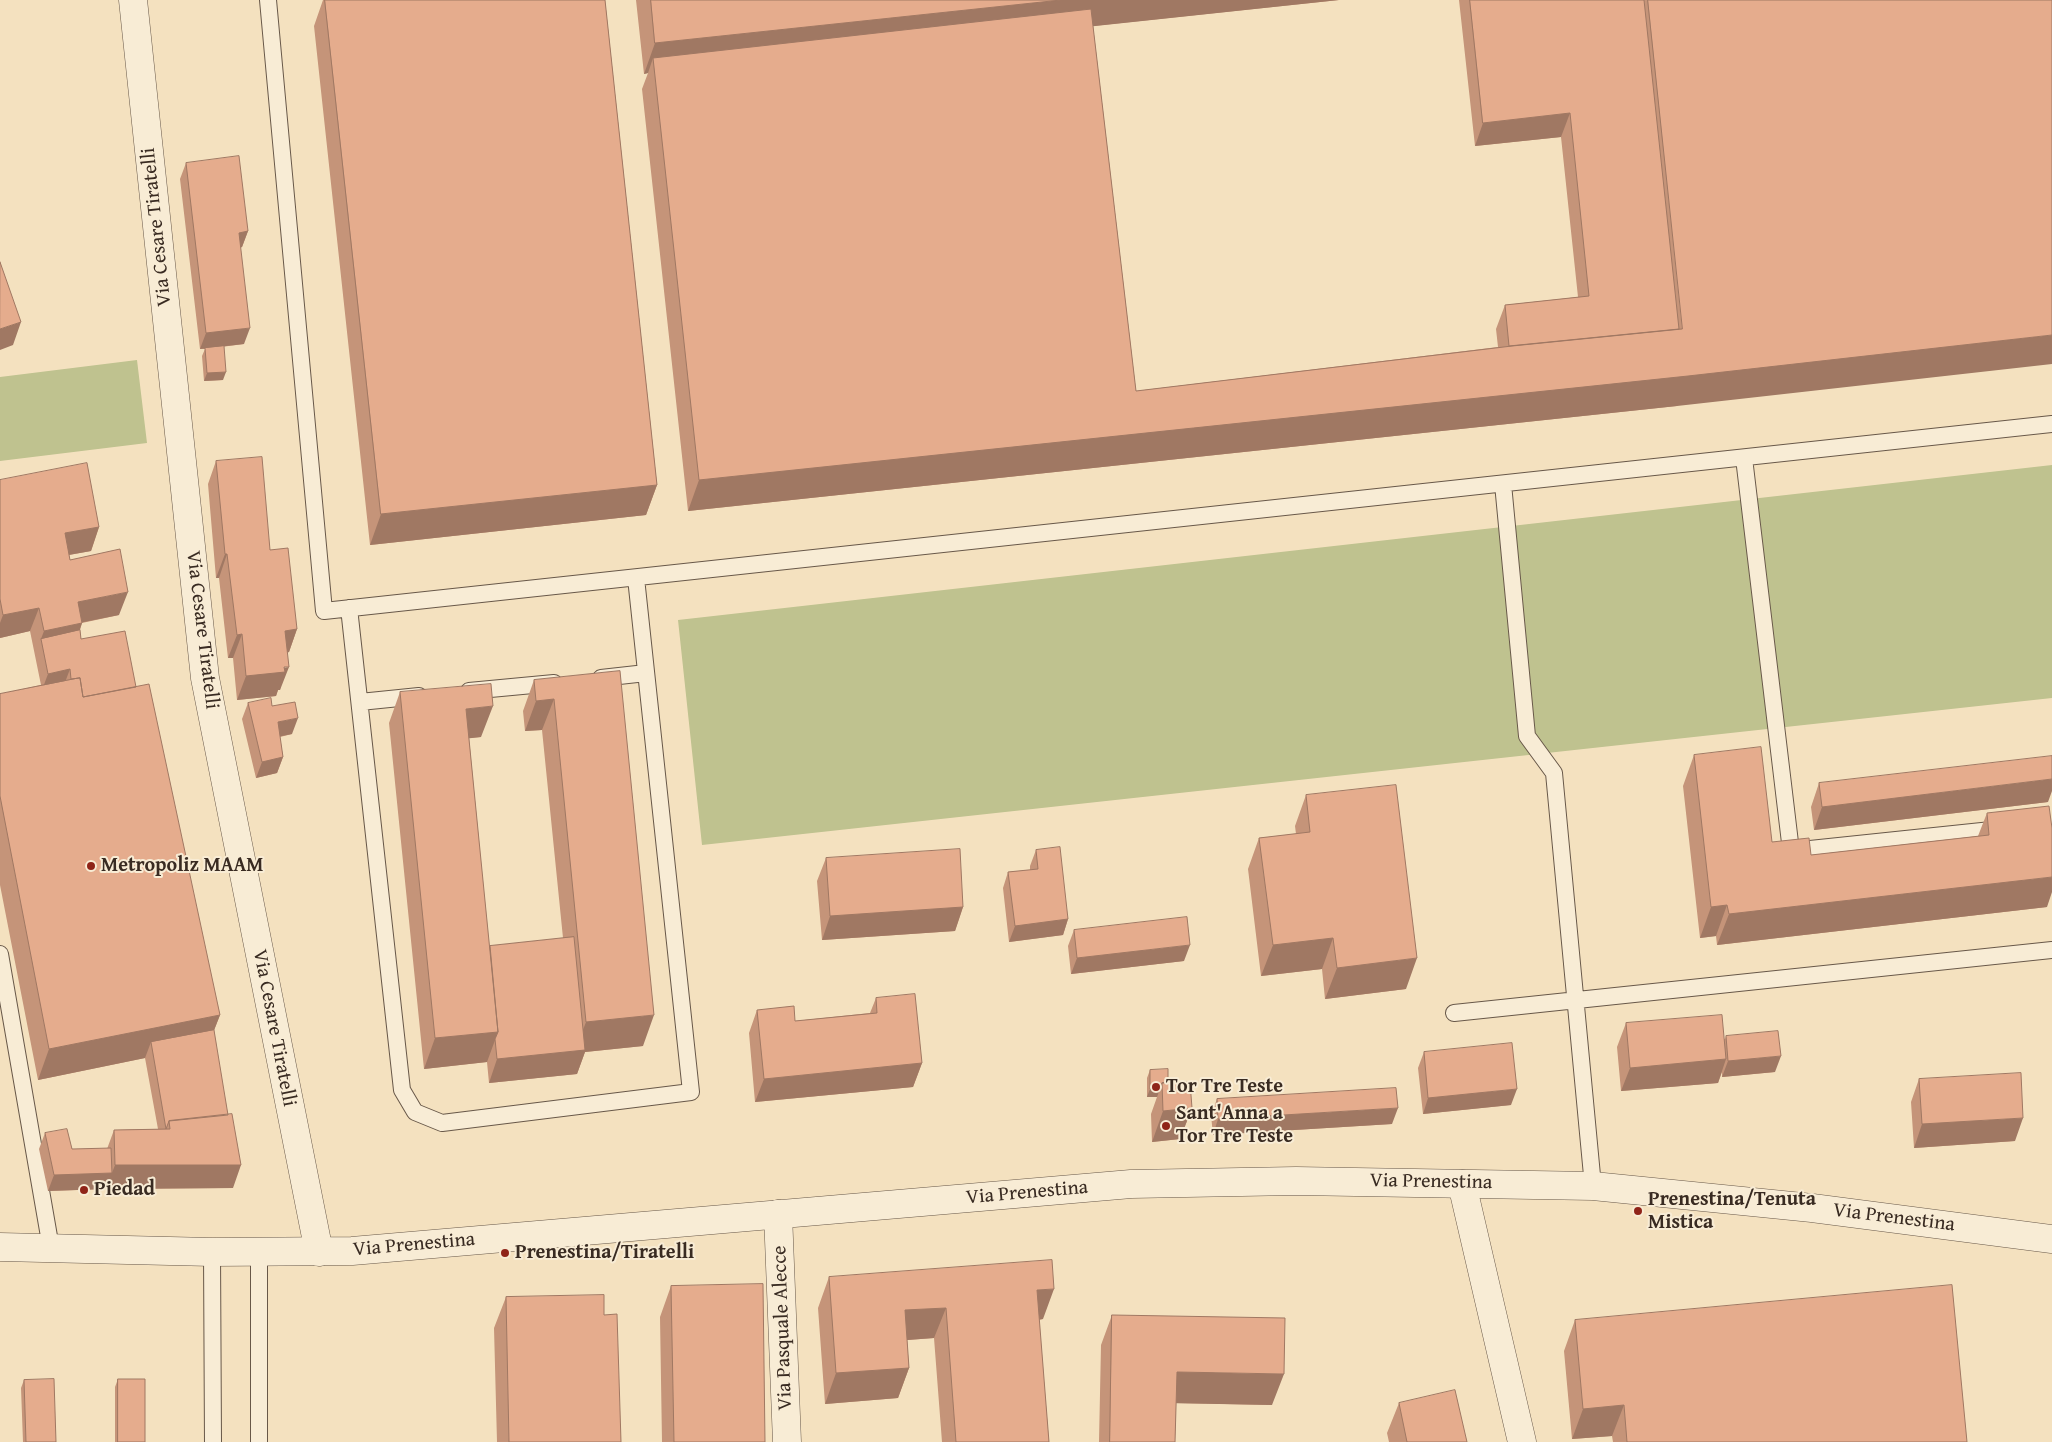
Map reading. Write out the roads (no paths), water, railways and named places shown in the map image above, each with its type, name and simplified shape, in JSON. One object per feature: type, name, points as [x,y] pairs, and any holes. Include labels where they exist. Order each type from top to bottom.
[{"type":"street","name":"Via Cesare Tiratelli","points":[[133,0],[205,678],[319,1252]]},
{"type":"street","name":"Via Prenestina","points":[[0,1247],[212,1252],[319,1252],[382,1249],[1131,1184],[1296,1180],[1593,1186],[1802,1207],[2052,1239]]},
{"type":"street","points":[[1462,1184],[1522,1442]]},
{"type":"street","name":"Via Pasquale Alecce","points":[[778,1214],[787,1442]]},
{"type":"lane","points":[[268,0],[324,611],[2052,424]]},
{"type":"lane","points":[[1744,458],[1791,851],[2013,828]]},
{"type":"lane","points":[[1503,484],[1527,736],[1554,773],[1593,1186]]},
{"type":"lane","points":[[349,608],[402,1090],[414,1112],[442,1123],[690,1092],[636,578]]},
{"type":"lane","points":[[587,679],[646,674]]},
{"type":"lane","points":[[360,702],[567,681]]},
{"type":"lane","points":[[1454,1013],[2052,950]]},
{"type":"lane","points":[[0,954],[50,1248]]},
{"type":"lane","points":[[212,1252],[213,1442]]},
{"type":"lane","points":[[259,1252],[259,1442]]},
{"type":"place","name":"Metropoliz MAAM","points":[[91,866]]},
{"type":"place","name":"Tor Tre Teste","points":[[1156,1087]]},
{"type":"place","name":"Sant'Anna a Tor Tre Teste","points":[[1166,1126]]},
{"type":"place","name":"Piedad","points":[[84,1190]]},
{"type":"place","name":"Prenestina/Tenuta Mistica","points":[[1638,1211]]},
{"type":"place","name":"Prenestina/Tiratelli","points":[[505,1253]]}]
